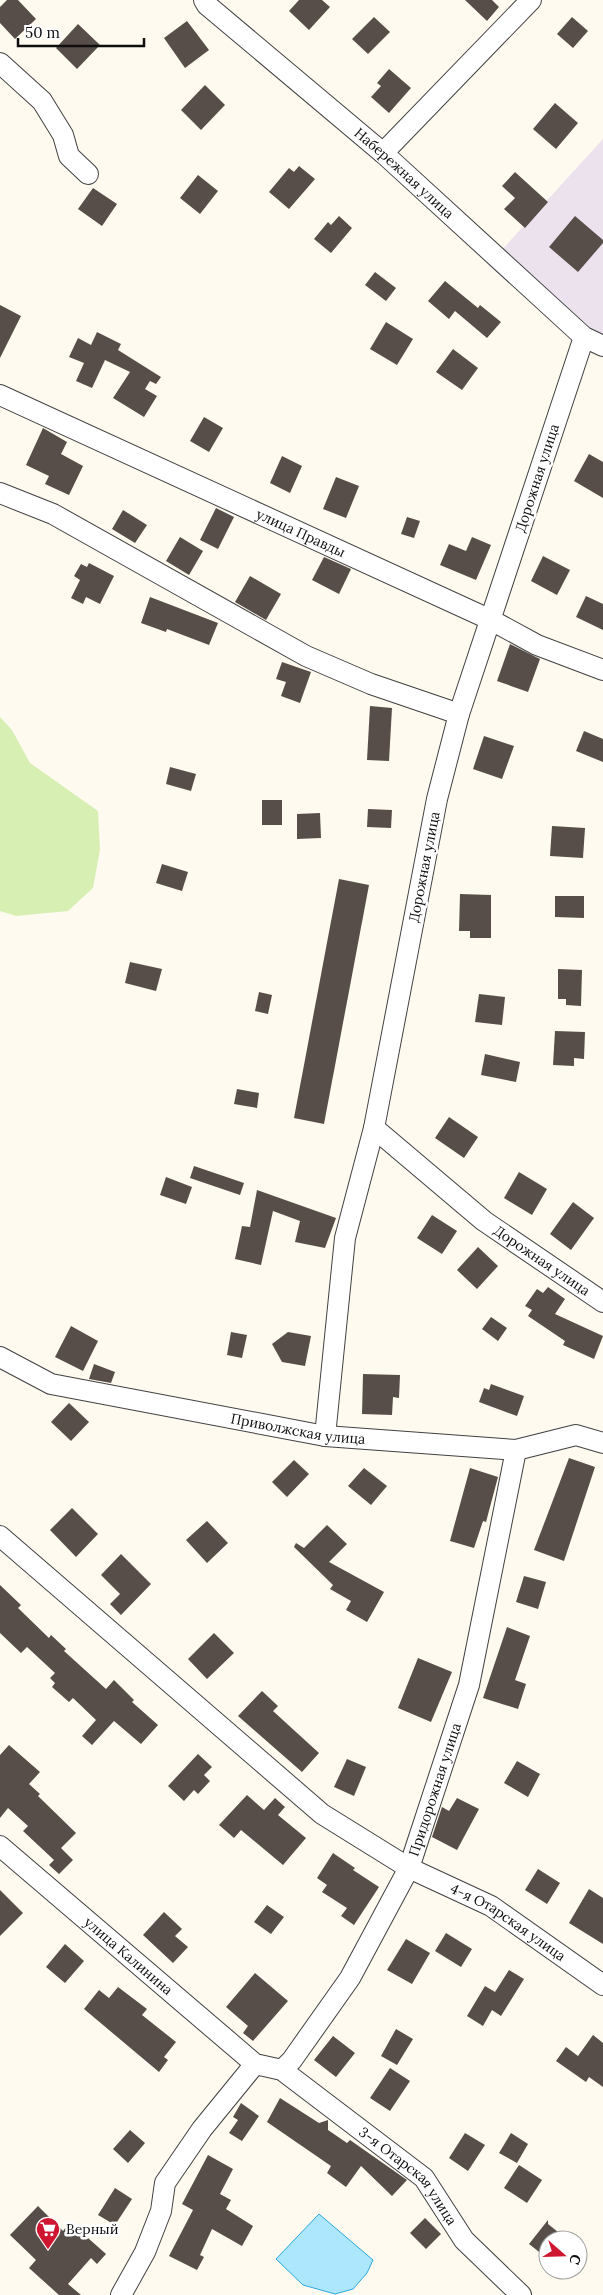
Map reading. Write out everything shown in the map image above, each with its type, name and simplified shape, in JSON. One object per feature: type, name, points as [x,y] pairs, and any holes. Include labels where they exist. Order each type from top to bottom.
[{"type":"street","name":"Набережная улица","points":[[204,0],[214,11],[383,153],[584,337],[603,346]]},
{"type":"street","points":[[383,153],[530,0]]},
{"type":"street","points":[[0,63],[42,101],[63,135],[70,156],[88,174]]},
{"type":"street","name":"Дорожная улица","points":[[584,337],[459,714],[437,799],[374,1128],[484,1221],[603,1302]]},
{"type":"street","name":"улица Правды","points":[[0,395],[491,620],[537,645],[603,670]]},
{"type":"street","points":[[0,493],[53,514],[306,656],[371,684],[459,714]]},
{"type":"street","points":[[324,1436],[345,1238],[374,1128]]},
{"type":"street","name":"Приволжская улица","points":[[0,1357],[51,1384],[324,1436],[516,1450],[576,1435],[603,1443]]},
{"type":"street","name":"Придорожная улица","points":[[282,2070],[292,2060],[350,1978],[409,1868],[469,1685],[516,1450]]},
{"type":"street","points":[[0,1536],[322,1814],[409,1868]]},
{"type":"street","name":"улица Калинина","points":[[0,1846],[255,2064]]},
{"type":"street","name":"4-я Отарская улица","points":[[409,1868],[491,1906],[603,1985]]},
{"type":"street","points":[[121,2295],[148,2244],[161,2211],[165,2183],[202,2129],[255,2064],[282,2070]]},
{"type":"street","name":"3-я Отарская улица","points":[[282,2070],[424,2178],[464,2240],[521,2295]]},
{"type":"shaded area","points":[[603,139],[603,346],[563,329],[488,265]]},
{"type":"green space","points":[[0,717],[12,730],[30,763],[98,811],[100,850],[93,888],[68,911],[16,916],[0,911]]},
{"type":"water","points":[[319,2214],[373,2260],[367,2273],[353,2289],[335,2294],[303,2285],[276,2259]]},
{"type":"building","points":[[7,0],[18,0],[36,19],[15,39],[0,23],[0,7]]},
{"type":"building","points":[[299,0],[322,0],[330,7],[309,30],[289,11]]},
{"type":"building","points":[[465,0],[492,0],[499,7],[487,21]]},
{"type":"building","points":[[374,17],[390,32],[368,54],[352,39]]},
{"type":"building","points":[[572,17],[588,31],[573,48],[557,34]]},
{"type":"building","points":[[187,21],[209,50],[185,68],[164,38]]},
{"type":"building","points":[[78,24],[100,45],[77,69],[56,48]]},
{"type":"building","points":[[389,69],[411,88],[389,113],[371,97],[381,86],[377,83]]},
{"type":"building","points":[[205,85],[225,105],[201,130],[181,110]]},
{"type":"building","points":[[555,103],[578,123],[556,149],[533,129]]},
{"type":"building","points":[[299,166],[315,179],[289,209],[269,192],[289,168],[294,172]]},
{"type":"building","points":[[515,172],[548,202],[525,228],[504,209],[515,198],[502,186]]},
{"type":"building","points":[[198,175],[218,191],[200,214],[180,198]]},
{"type":"building","points":[[93,188],[117,204],[102,226],[78,209]]},
{"type":"building","points":[[339,216],[352,228],[331,253],[314,239],[328,222],[331,225]]},
{"type":"building","points":[[575,216],[603,240],[603,243],[578,272],[549,247]]},
{"type":"building","points":[[375,272],[396,288],[386,301],[365,285]]},
{"type":"building","points":[[445,281],[478,308],[480,305],[501,322],[487,338],[455,311],[449,319],[428,301]]},
{"type":"building","points":[[0,305],[21,316],[0,358]]},
{"type":"building","points":[[386,322],[413,339],[397,365],[370,349]]},
{"type":"building","points":[[97,332],[121,344],[118,350],[161,377],[156,384],[150,381],[145,389],[157,396],[144,417],[113,398],[130,372],[105,360],[92,388],[76,381],[84,363],[69,357],[78,338],[91,345]]},
{"type":"building","points":[[453,349],[478,368],[462,390],[436,372]]},
{"type":"building","points":[[204,417],[223,428],[209,452],[190,441]]},
{"type":"building","points":[[43,428],[67,442],[61,454],[83,466],[69,495],[45,484],[49,476],[26,465]]},
{"type":"building","points":[[589,454],[603,462],[603,498],[574,481]]},
{"type":"building","points":[[282,456],[302,466],[290,493],[270,483]]},
{"type":"building","points":[[336,477],[359,486],[346,518],[323,509]]},
{"type":"building","points":[[216,508],[234,517],[218,549],[200,540]]},
{"type":"building","points":[[123,510],[147,525],[135,543],[112,529]]},
{"type":"building","points":[[407,517],[420,521],[414,538],[401,534]]},
{"type":"building","points":[[180,537],[203,551],[189,575],[166,561]]},
{"type":"building","points":[[472,537],[491,545],[476,580],[440,565],[449,544],[466,551]]},
{"type":"building","points":[[543,556],[570,570],[557,595],[531,581]]},
{"type":"building","points":[[324,557],[351,569],[339,594],[312,580]]},
{"type":"building","points":[[89,563],[114,576],[100,604],[86,597],[83,604],[71,598],[80,580],[74,576],[81,564],[87,567]]},
{"type":"building","points":[[250,576],[281,594],[266,620],[235,602]]},
{"type":"building","points":[[586,596],[603,604],[603,630],[576,617]]},
{"type":"building","points":[[150,597],[218,623],[209,645],[167,629],[166,632],[141,623]]},
{"type":"building","points":[[510,644],[540,659],[528,692],[497,681]]},
{"type":"building","points":[[282,662],[311,672],[300,703],[281,696],[286,682],[276,679]]},
{"type":"building","points":[[370,706],[392,708],[389,761],[367,760]]},
{"type":"building","points":[[584,731],[603,739],[603,762],[576,751]]},
{"type":"building","points":[[484,736],[514,746],[502,779],[473,769]]},
{"type":"building","points":[[170,767],[196,774],[191,791],[166,784]]},
{"type":"building","points":[[262,800],[282,800],[282,825],[262,825]]},
{"type":"building","points":[[368,809],[392,810],[391,828],[367,827]]},
{"type":"building","points":[[320,813],[321,838],[297,839],[297,814]]},
{"type":"building","points":[[552,826],[585,828],[583,858],[550,856]]},
{"type":"building","points":[[162,864],[188,872],[182,891],[156,883]]},
{"type":"building","points":[[339,879],[369,885],[324,1124],[294,1118]]},
{"type":"building","points":[[460,894],[491,895],[491,938],[470,938],[470,931],[459,931]]},
{"type":"building","points":[[555,896],[584,896],[584,918],[555,917]]},
{"type":"building","points":[[130,962],[162,969],[156,991],[125,983]]},
{"type":"building","points":[[558,969],[582,970],[581,1006],[566,1005],[566,999],[558,999]]},
{"type":"building","points":[[259,992],[272,995],[268,1014],[255,1011]]},
{"type":"building","points":[[479,994],[505,997],[502,1025],[475,1022]]},
{"type":"building","points":[[555,1031],[585,1032],[584,1059],[574,1058],[574,1066],[553,1065]]},
{"type":"building","points":[[485,1054],[520,1062],[516,1082],[481,1075]]},
{"type":"building","points":[[237,1089],[259,1093],[257,1108],[234,1104]]},
{"type":"building","points":[[449,1117],[478,1137],[464,1158],[435,1138]]},
{"type":"building","points":[[194,1166],[244,1183],[240,1195],[190,1178]]},
{"type":"building","points":[[519,1172],[547,1189],[532,1215],[504,1198]]},
{"type":"building","points":[[166,1177],[192,1187],[186,1204],[160,1195]]},
{"type":"building","points":[[257,1190],[336,1218],[325,1248],[295,1242],[300,1221],[273,1211],[261,1265],[235,1259],[242,1226],[250,1227]]},
{"type":"building","points":[[573,1202],[594,1218],[571,1250],[550,1234]]},
{"type":"building","points":[[432,1215],[457,1231],[442,1254],[417,1238]]},
{"type":"building","points":[[478,1247],[498,1266],[477,1289],[457,1270]]},
{"type":"building","points":[[548,1287],[565,1299],[555,1314],[603,1336],[594,1359],[563,1345],[565,1341],[528,1316],[532,1310],[525,1306],[537,1289],[543,1293]]},
{"type":"building","points":[[491,1317],[507,1328],[498,1341],[482,1329]]},
{"type":"building","points":[[71,1326],[98,1341],[83,1371],[55,1357]]},
{"type":"building","points":[[231,1332],[247,1335],[242,1358],[227,1355]]},
{"type":"building","points":[[288,1332],[311,1336],[305,1366],[282,1362],[272,1344]]},
{"type":"building","points":[[94,1364],[115,1372],[111,1383],[89,1379]]},
{"type":"building","points":[[363,1374],[400,1375],[399,1398],[393,1397],[392,1415],[362,1414]]},
{"type":"building","points":[[491,1384],[524,1396],[517,1416],[479,1402],[484,1388],[489,1390]]},
{"type":"building","points":[[69,1403],[89,1422],[71,1441],[51,1422]]},
{"type":"building","points":[[569,1458],[595,1467],[564,1561],[534,1550]]},
{"type":"building","points":[[294,1460],[309,1474],[287,1497],[272,1482]]},
{"type":"building","points":[[364,1468],[387,1486],[371,1505],[348,1486]]},
{"type":"building","points":[[470,1468],[498,1477],[486,1522],[483,1521],[474,1548],[450,1541]]},
{"type":"building","points":[[72,1508],[98,1534],[76,1557],[50,1530]]},
{"type":"building","points":[[207,1521],[228,1543],[207,1563],[186,1540]]},
{"type":"building","points":[[327,1525],[347,1544],[329,1562],[384,1592],[367,1622],[346,1610],[351,1601],[330,1589],[333,1585],[294,1547],[296,1543],[304,1548]]},
{"type":"building","points":[[121,1554],[151,1584],[121,1615],[110,1604],[120,1594],[101,1575]]},
{"type":"building","points":[[524,1576],[546,1582],[538,1609],[516,1602]]},
{"type":"building","points":[[0,1585],[21,1605],[18,1608],[49,1638],[51,1635],[66,1649],[64,1651],[106,1689],[114,1680],[134,1700],[132,1702],[158,1725],[141,1744],[114,1721],[92,1745],[82,1736],[96,1720],[73,1698],[69,1702],[52,1687],[55,1683],[50,1678],[55,1673],[27,1647],[21,1653],[0,1633]]},
{"type":"building","points":[[507,1627],[530,1636],[515,1680],[526,1684],[518,1709],[483,1698]]},
{"type":"building","points":[[214,1633],[234,1653],[207,1679],[188,1659]]},
{"type":"building","points":[[418,1658],[452,1672],[431,1722],[398,1708]]},
{"type":"building","points":[[262,1691],[278,1706],[273,1711],[319,1753],[302,1772],[238,1716]]},
{"type":"building","points":[[9,1745],[40,1772],[29,1784],[40,1794],[38,1796],[76,1833],[61,1848],[73,1860],[59,1874],[49,1865],[54,1860],[23,1831],[28,1826],[8,1808],[0,1818],[0,1755]]},
{"type":"building","points":[[198,1754],[212,1767],[204,1775],[210,1781],[198,1794],[194,1790],[184,1801],[168,1786]]},
{"type":"building","points":[[347,1759],[366,1767],[354,1796],[334,1787]]},
{"type":"building","points":[[517,1761],[540,1774],[528,1797],[504,1783]]},
{"type":"building","points":[[247,1795],[264,1810],[275,1798],[285,1807],[278,1815],[306,1838],[283,1865],[241,1830],[234,1838],[219,1825]]},
{"type":"building","points":[[457,1798],[479,1809],[457,1850],[432,1837],[442,1807],[449,1811]]},
{"type":"building","points":[[333,1853],[355,1868],[353,1870],[379,1887],[354,1925],[341,1916],[347,1908],[322,1892],[327,1885],[317,1878]]},
{"type":"building","points":[[538,1869],[560,1883],[547,1904],[525,1890]]},
{"type":"building","points":[[589,1889],[603,1898],[603,1944],[569,1923]]},
{"type":"building","points":[[0,1890],[23,1913],[0,1936]]},
{"type":"building","points":[[267,1905],[284,1917],[271,1934],[254,1922]]},
{"type":"building","points":[[164,1912],[182,1929],[175,1936],[188,1947],[173,1963],[143,1935]]},
{"type":"building","points":[[446,1933],[472,1949],[461,1967],[435,1951]]},
{"type":"building","points":[[406,1939],[430,1953],[412,1984],[387,1970]]},
{"type":"building","points":[[65,1944],[84,1961],[65,1983],[46,1967]]},
{"type":"building","points":[[509,1970],[524,1979],[501,2016],[492,2010],[483,2026],[467,2016],[485,1986],[495,1992]]},
{"type":"building","points":[[255,1973],[288,2001],[253,2041],[243,2033],[248,2026],[226,2007]]},
{"type":"building","points":[[118,1987],[147,2009],[142,2015],[176,2042],[164,2057],[168,2060],[159,2072],[84,2009],[99,1990],[109,1998]]},
{"type":"building","points":[[396,2029],[413,2039],[397,2065],[381,2056]]},
{"type":"building","points":[[593,2035],[603,2043],[603,2087],[589,2077],[586,2082],[556,2061],[566,2047],[578,2056]]},
{"type":"building","points":[[333,2036],[355,2053],[336,2077],[314,2060]]},
{"type":"building","points":[[390,2068],[410,2081],[390,2111],[370,2098]]},
{"type":"building","points":[[280,2098],[319,2123],[328,2120],[328,2130],[347,2143],[350,2140],[407,2180],[392,2196],[361,2166],[346,2187],[327,2173],[331,2166],[267,2122]]},
{"type":"building","points":[[241,2103],[259,2116],[242,2141],[229,2133],[238,2120],[233,2117]]},
{"type":"building","points":[[130,2130],[145,2143],[128,2163],[113,2149]]},
{"type":"building","points":[[465,2133],[485,2145],[468,2171],[449,2158]]},
{"type":"building","points":[[511,2133],[528,2144],[517,2163],[499,2153]]},
{"type":"building","points":[[208,2155],[233,2169],[220,2194],[231,2200],[226,2209],[253,2226],[242,2246],[212,2229],[200,2255],[204,2257],[197,2270],[169,2256],[193,2210],[182,2204]]},
{"type":"building","points":[[519,2165],[542,2180],[527,2203],[504,2188]]},
{"type":"building","points":[[115,2188],[132,2199],[115,2225],[98,2215]]},
{"type":"building","points":[[38,2206],[63,2231],[70,2222],[106,2254],[97,2264],[91,2258],[68,2284],[81,2295],[59,2295],[29,2268],[36,2260],[10,2235]]},
{"type":"building","points":[[425,2218],[441,2234],[426,2249],[410,2233]]},
{"type":"building","points":[[548,2220],[548,2224],[556,2230],[540,2230]]},
{"type":"building","points":[[538,2233],[538,2251],[529,2244]]},
{"type":"place","name":"Верный","points":[[48,2250]]}]
